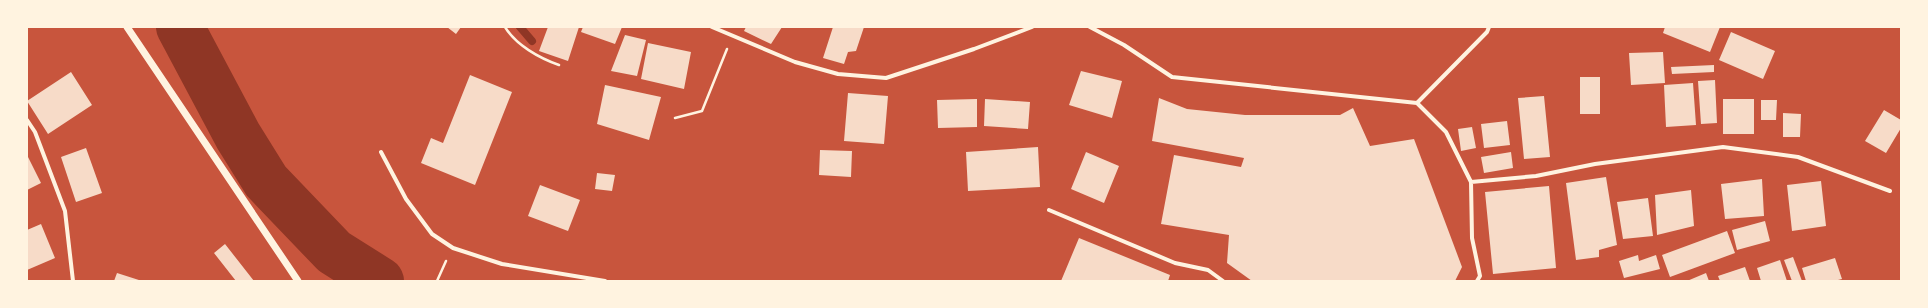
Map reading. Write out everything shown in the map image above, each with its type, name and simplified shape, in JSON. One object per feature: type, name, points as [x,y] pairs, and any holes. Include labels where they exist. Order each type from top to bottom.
[{"type":"street","points":[[127,27],[298,281]]},
{"type":"street","points":[[712,27],[794,62],[838,74],[886,78],[974,49],[1032,27]]},
{"type":"street","points":[[1090,27],[1124,45],[1172,77],[1417,103],[1446,132],[1471,182],[1472,238],[1480,276],[1477,281]]},
{"type":"street","points":[[1417,103],[1488,32],[1489,27]]},
{"type":"street","points":[[27,120],[35,132],[65,211],[73,281]]},
{"type":"street","points":[[1471,182],[1536,176],[1595,164],[1723,147],[1798,157],[1890,191]]},
{"type":"street","points":[[382,152],[406,199],[432,234],[453,248],[502,264],[606,281]]},
{"type":"street","points":[[1049,210],[1175,263],[1208,270],[1223,281]]},
{"type":"path","points":[[505,27],[510,34],[542,59],[559,65]]},
{"type":"path","points":[[675,118],[702,111],[732,36]]},
{"type":"path","points":[[437,281],[446,263]]},
{"type":"building","points":[[447,27],[461,27],[456,34]]},
{"type":"building","points":[[548,27],[579,27],[568,61],[539,51]]},
{"type":"building","points":[[583,27],[622,27],[615,44],[581,32]]},
{"type":"building","points":[[746,27],[782,27],[771,44],[744,31]]},
{"type":"building","points":[[833,27],[864,27],[856,51],[848,52],[844,64],[823,58]]},
{"type":"building","points":[[1665,27],[1720,27],[1710,52],[1663,33]]},
{"type":"building","points":[[1731,32],[1775,51],[1763,79],[1719,60]]},
{"type":"building","points":[[625,35],[646,40],[637,76],[611,71]]},
{"type":"building","points":[[648,43],[691,52],[684,89],[641,79]]},
{"type":"building","points":[[1663,52],[1665,83],[1631,85],[1629,53]]},
{"type":"building","points":[[1714,65],[1714,72],[1672,74],[1671,67]]},
{"type":"building","points":[[1081,71],[1122,81],[1112,118],[1069,105]]},
{"type":"building","points":[[71,72],[92,105],[48,134],[27,101]]},
{"type":"building","points":[[470,75],[512,92],[475,185],[421,163],[431,138],[443,143]]},
{"type":"building","points":[[1580,77],[1600,77],[1600,114],[1580,114]]},
{"type":"building","points":[[1715,80],[1717,123],[1701,124],[1698,81]]},
{"type":"building","points":[[1693,83],[1696,125],[1666,127],[1664,85]]},
{"type":"building","points":[[605,85],[661,97],[649,140],[597,124]]},
{"type":"building","points":[[848,93],[888,96],[884,144],[844,141]]},
{"type":"building","points":[[1544,96],[1550,157],[1524,159],[1518,98]]},
{"type":"building","points":[[1159,98],[1187,109],[1245,115],[1340,115],[1353,108],[1370,146],[1414,139],[1462,267],[1455,281],[1252,281],[1227,263],[1229,235],[1161,224],[1174,155],[1241,167],[1244,158],[1152,141]]},
{"type":"building","points":[[977,99],[977,127],[938,128],[937,100]]},
{"type":"building","points":[[985,99],[1030,102],[1028,129],[984,126]]},
{"type":"building","points":[[1723,99],[1754,99],[1754,134],[1723,134]]},
{"type":"building","points":[[1761,100],[1777,100],[1776,120],[1761,120]]},
{"type":"building","points":[[1884,110],[1901,120],[1901,128],[1886,153],[1865,141]]},
{"type":"building","points":[[1783,113],[1801,114],[1800,137],[1783,137]]},
{"type":"building","points":[[1507,121],[1510,145],[1484,148],[1481,124]]},
{"type":"building","points":[[1472,127],[1476,148],[1461,151],[1458,129]]},
{"type":"building","points":[[1038,147],[1040,187],[968,191],[966,152]]},
{"type":"building","points":[[86,148],[102,193],[76,202],[61,157]]},
{"type":"building","points":[[820,150],[852,151],[851,177],[819,175]]},
{"type":"building","points":[[1086,152],[1119,166],[1104,203],[1071,189]]},
{"type":"building","points":[[1511,152],[1513,168],[1484,173],[1481,157]]},
{"type":"building","points":[[27,155],[41,183],[27,190]]},
{"type":"building","points":[[597,173],[615,175],[612,191],[595,189]]},
{"type":"building","points":[[1606,177],[1617,245],[1599,250],[1599,257],[1576,260],[1566,183]]},
{"type":"building","points":[[1762,179],[1764,216],[1725,219],[1721,184]]},
{"type":"building","points":[[1821,181],[1826,226],[1792,231],[1787,185]]},
{"type":"building","points":[[540,185],[580,200],[568,231],[528,216]]},
{"type":"building","points":[[1549,186],[1556,268],[1493,274],[1485,192]]},
{"type":"building","points":[[1691,190],[1694,226],[1657,235],[1655,195]]},
{"type":"building","points":[[1648,198],[1653,236],[1623,239],[1617,202]]},
{"type":"building","points":[[1765,221],[1770,241],[1737,250],[1732,230]]},
{"type":"building","points":[[41,224],[55,258],[27,270],[27,230]]},
{"type":"building","points":[[1727,231],[1735,253],[1670,277],[1662,255]]},
{"type":"building","points":[[1079,238],[1170,275],[1168,281],[1061,281]]},
{"type":"building","points":[[225,244],[254,281],[236,281],[214,253]]},
{"type":"building","points":[[1638,255],[1639,261],[1656,255],[1660,269],[1624,278],[1619,261]]},
{"type":"building","points":[[1793,257],[1802,281],[1792,281],[1784,260]]},
{"type":"building","points":[[1835,258],[1842,279],[1834,281],[1806,281],[1802,268]]},
{"type":"building","points":[[1780,260],[1787,281],[1761,281],[1757,268]]},
{"type":"building","points":[[1745,267],[1750,281],[1720,281],[1718,276]]},
{"type":"building","points":[[117,273],[142,281],[114,281]]},
{"type":"building","points":[[1706,273],[1709,281],[1687,281]]},
{"type":"waterway","points":[[180,27],[238,136],[266,181],[334,252],[380,281]]},
{"type":"waterway","points":[[520,27],[532,41]]}]
